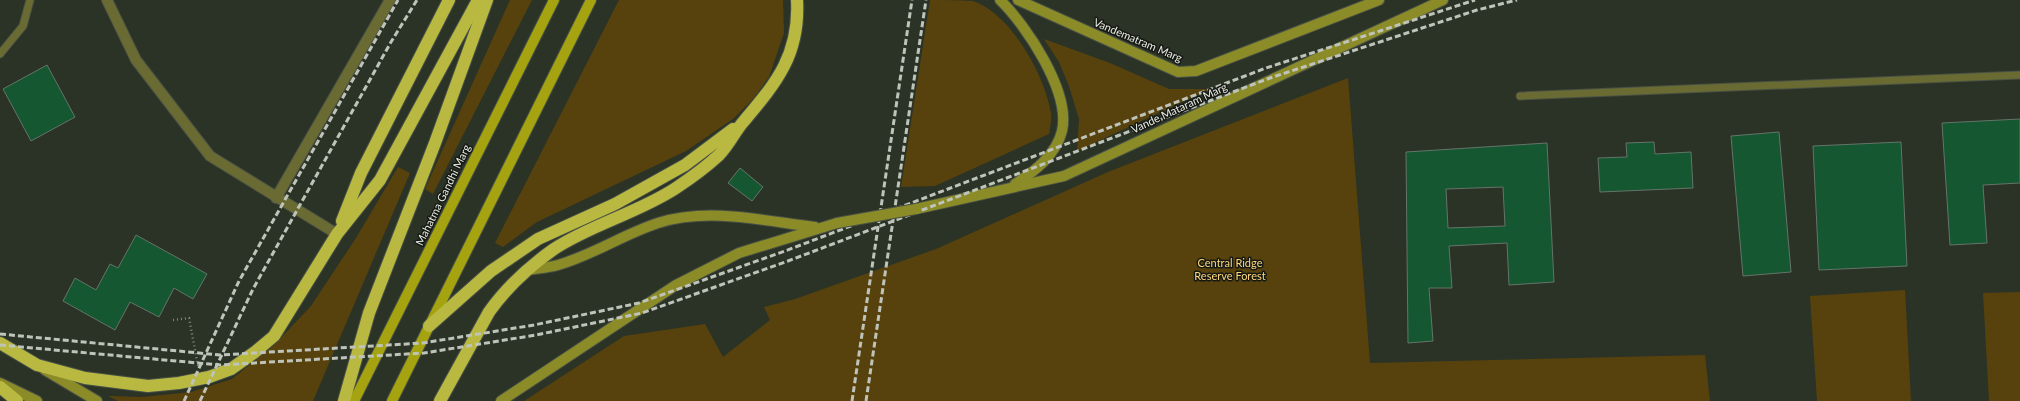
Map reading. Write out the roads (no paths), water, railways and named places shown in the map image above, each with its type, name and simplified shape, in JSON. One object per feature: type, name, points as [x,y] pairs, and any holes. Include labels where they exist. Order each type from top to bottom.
[{"type":"highway","points":[[337,234],[361,173],[449,0]]},
{"type":"highway","points":[[0,343],[37,365],[85,378],[140,386],[179,383],[231,369],[274,336],[337,234],[380,180],[478,0]]},
{"type":"highway","points":[[344,401],[369,313],[435,143],[487,0]]},
{"type":"highway","points":[[440,401],[497,300],[528,270],[554,250],[569,241],[640,208],[675,188],[720,154],[744,121],[772,88],[786,62],[792,47],[796,27],[797,0]]},
{"type":"highway","points":[[429,326],[491,271],[538,239],[615,204],[685,165],[744,121]]},
{"type":"highway","points":[[0,387],[17,401]]},
{"type":"main road","name":"Mahatma Gandhi Marg","points":[[354,401],[554,0]]},
{"type":"main road","points":[[392,401],[591,0]]},
{"type":"main road","points":[[1000,0],[1030,36],[1044,59],[1060,102],[1063,119],[1059,138],[1049,156],[1041,166],[1008,188]]},
{"type":"main road","name":"Vandematram Marg","points":[[1018,0],[1178,72],[1196,71],[1379,0]]},
{"type":"main road","name":"Vande Mataram Marg","points":[[819,228],[1064,176],[1443,0]]},
{"type":"main road","points":[[528,270],[558,265],[643,228],[686,217],[725,215],[819,228]]},
{"type":"main road","points":[[501,401],[676,285],[739,253],[819,228]]},
{"type":"main road","points":[[37,365],[97,401]]},
{"type":"main road","points":[[0,383],[36,401]]},
{"type":"street","points":[[107,0],[136,60],[210,156],[276,198],[337,234]]},
{"type":"street","points":[[276,198],[390,0]]},
{"type":"lane","points":[[0,54],[22,26],[30,0]]},
{"type":"lane","points":[[1520,96],[2020,75]]},
{"type":"railway","points":[[184,401],[239,281],[398,0]]},
{"type":"railway","points":[[200,401],[253,289],[391,42],[417,0]]},
{"type":"railway","points":[[852,401],[912,0]]},
{"type":"railway","points":[[866,401],[926,0]]},
{"type":"railway","points":[[0,334],[220,355],[423,343],[534,325],[639,303],[785,251],[1266,68],[1475,0]]},
{"type":"railway","points":[[0,345],[220,365],[424,353],[536,335],[642,313],[788,261],[1270,78],[1477,10],[1517,0]]},
{"type":"park label","name":"Central Ridge Reserve Forest","points":[[1230,269]]}]
